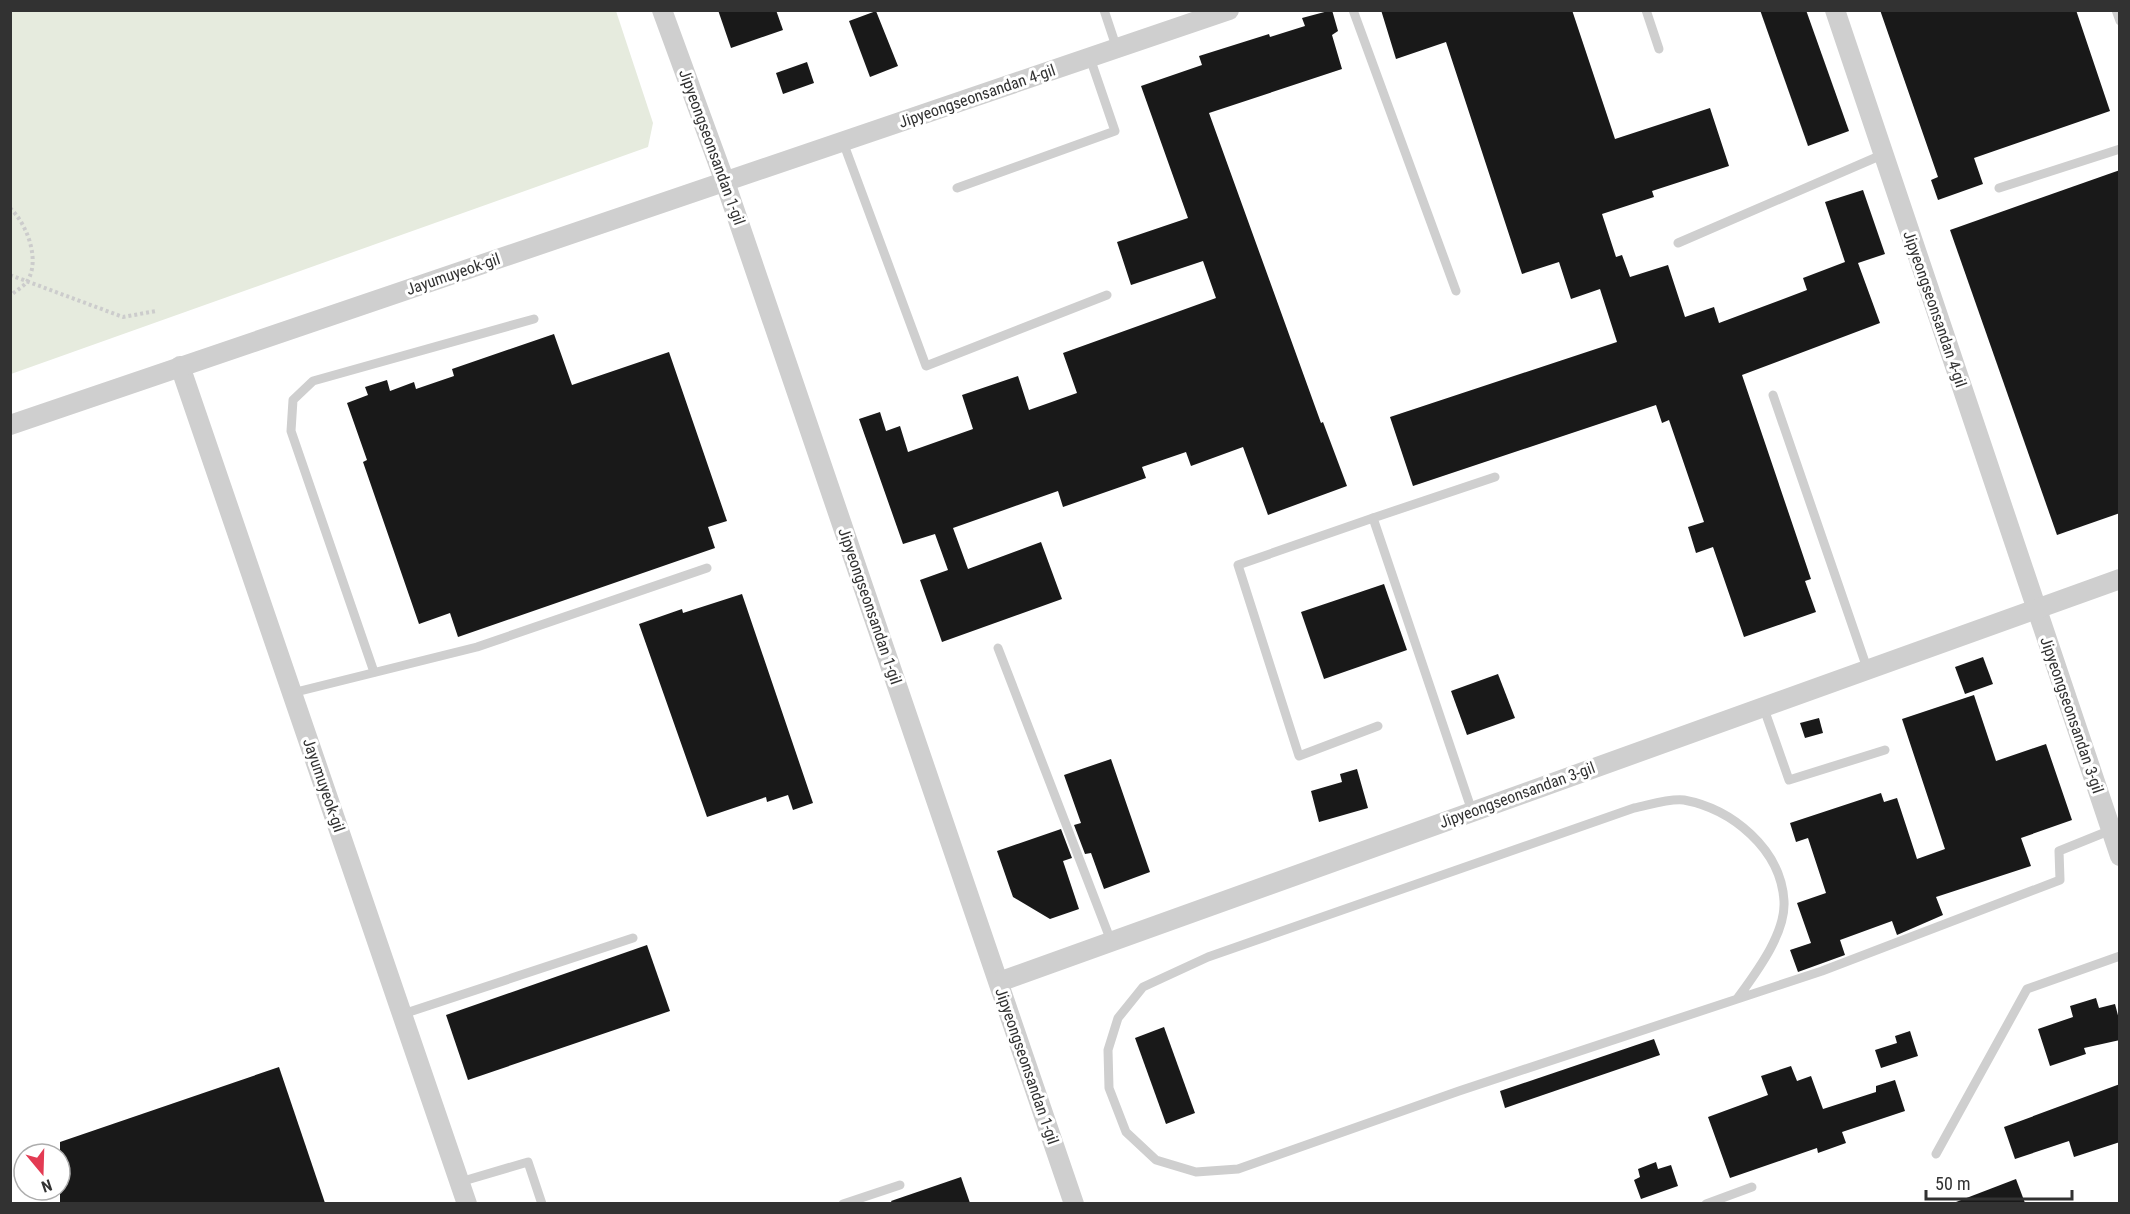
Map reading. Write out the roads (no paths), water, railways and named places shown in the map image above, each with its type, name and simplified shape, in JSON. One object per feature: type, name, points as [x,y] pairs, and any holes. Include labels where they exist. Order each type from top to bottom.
[{"type":"street","name":"Jipyeongseonsandan 1-gil","points":[[662,10],[725,182],[1074,1203]]},
{"type":"street","name":"Jipyeongseonsandan 4-gil","points":[[725,182],[1229,10]]},
{"type":"street","name":"Jipyeongseonsandan 4-gil","points":[[1835,10],[2035,607]]},
{"type":"street","name":"Jayumuyeok-gil","points":[[10,425],[725,182]]},
{"type":"street","name":"Jayumuyeok-gil","points":[[180,366],[468,1203]]},
{"type":"street","name":"Jipyeongseonsandan 3-gil","points":[[999,982],[2035,607],[2120,579]]},
{"type":"street","name":"Jipyeongseonsandan 3-gil","points":[[2035,607],[2120,856]]},
{"type":"lane","points":[[1104,10],[1117,48]]},
{"type":"lane","points":[[1353,10],[1456,291]]},
{"type":"lane","points":[[1646,10],[1659,49]]},
{"type":"lane","points":[[2116,10],[2120,21]]},
{"type":"lane","points":[[957,188],[1115,131],[1090,58]]},
{"type":"lane","points":[[843,142],[926,366],[1107,295]]},
{"type":"lane","points":[[1999,188],[2120,148]]},
{"type":"lane","points":[[1678,243],[1884,154]]},
{"type":"lane","points":[[375,672],[291,431],[293,400],[313,381],[534,319]]},
{"type":"lane","points":[[1773,395],[1867,668]]},
{"type":"lane","points":[[1378,726],[1299,756],[1238,566],[1495,477]]},
{"type":"lane","points":[[1373,518],[1472,811]]},
{"type":"lane","points":[[292,693],[477,647],[707,568]]},
{"type":"lane","points":[[998,648],[1111,941]]},
{"type":"lane","points":[[1763,705],[1789,780],[1885,750]]},
{"type":"lane","points":[[1737,999],[1769,954],[1778,928],[1784,902],[1777,874],[1763,849],[1743,826],[1718,811],[1682,800],[1623,812],[1208,957],[1143,987],[1118,1018],[1108,1050],[1109,1088],[1126,1132],[1156,1160],[1196,1172],[1238,1169],[1459,1091],[1737,999],[1843,963],[2060,880],[2059,851],[2111,830]]},
{"type":"lane","points":[[403,1014],[633,938]]},
{"type":"lane","points":[[1936,1154],[2027,989],[2120,956]]},
{"type":"lane","points":[[460,1182],[528,1162],[542,1203]]},
{"type":"lane","points":[[843,1203],[900,1185]]},
{"type":"lane","points":[[1706,1203],[1752,1187]]}]
